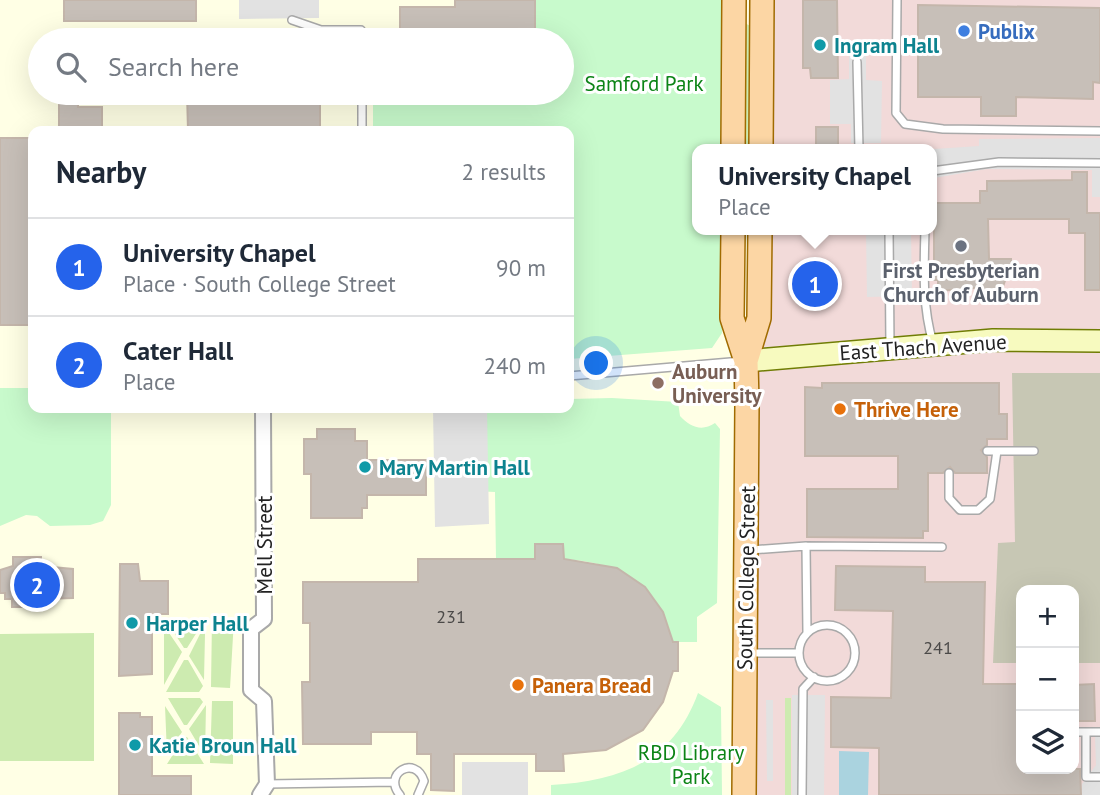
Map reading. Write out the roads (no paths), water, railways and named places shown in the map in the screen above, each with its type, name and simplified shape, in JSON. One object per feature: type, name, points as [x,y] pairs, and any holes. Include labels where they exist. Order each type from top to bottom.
[{"type":"main road","points":[[733,144],[734,0]]},
{"type":"main road","points":[[761,144],[762,0]]},
{"type":"main road","name":"South College Street","points":[[733,235],[732,318],[746,361]]},
{"type":"main road","name":"South College Street","points":[[744,795],[746,361],[759,318],[760,235]]},
{"type":"street","name":"East Thach Avenue","points":[[746,361],[993,340],[1100,341]]},
{"type":"street","name":"Mell Street","points":[[264,413],[264,619],[251,629],[251,690],[264,701],[264,790]]},
{"type":"lane","points":[[897,0],[896,113],[905,124],[943,129],[1100,131]]},
{"type":"lane","points":[[292,20],[315,28]]},
{"type":"lane","points":[[857,62],[859,144]]},
{"type":"lane","points":[[362,105],[362,126]]},
{"type":"lane","points":[[937,170],[999,162],[1100,163]]},
{"type":"lane","points":[[889,235],[890,348]]},
{"type":"lane","points":[[925,235],[926,320],[933,344]]},
{"type":"lane","points":[[574,376],[746,361]]},
{"type":"lane","points":[[987,451],[1034,451]]},
{"type":"lane","points":[[949,473],[948,498],[960,510],[978,510],[990,499],[998,451]]},
{"type":"lane","points":[[746,551],[806,546],[942,547]]},
{"type":"lane","points":[[806,546],[807,633],[799,653],[806,671],[814,677],[836,679],[853,665],[856,654],[848,633],[838,627],[816,627],[807,633]]},
{"type":"lane","points":[[745,653],[799,653]]},
{"type":"lane","points":[[802,795],[803,689],[814,677]]},
{"type":"lane","points":[[1079,732],[1100,732]]},
{"type":"lane","points":[[1086,732],[1086,777],[1100,777]]},
{"type":"lane","points":[[394,782],[401,769],[416,769],[425,781],[419,795]]},
{"type":"lane","points":[[264,790],[394,782]]},
{"type":"lane","points":[[394,782],[400,795]]},
{"type":"water","points":[[839,751],[869,752],[868,795],[839,795]]},
{"type":"place","name":"Publix","points":[[964,31]]},
{"type":"place","name":"Ingram Hall","points":[[820,45]]},
{"type":"place","name":"First Presbyterian Church of Auburn","points":[[961,246]]},
{"type":"place","name":"University Chapel","points":[[815,284]]},
{"type":"place","name":"Auburn University","points":[[658,383]]},
{"type":"place","name":"Thrive Here","points":[[840,409]]},
{"type":"place","name":"Mary Martin Hall","points":[[365,467]]},
{"type":"place","name":"Cater Hall","points":[[37,585]]},
{"type":"place","name":"Harper Hall","points":[[132,623]]},
{"type":"place","name":"Panera Bread","points":[[518,685]]},
{"type":"place","name":"Katie Broun Hall","points":[[135,745]]},
{"type":"park label","name":"Samford Park","points":[[644,83]]},
{"type":"park label","name":"RBD Library Park","points":[[691,764]]}]
